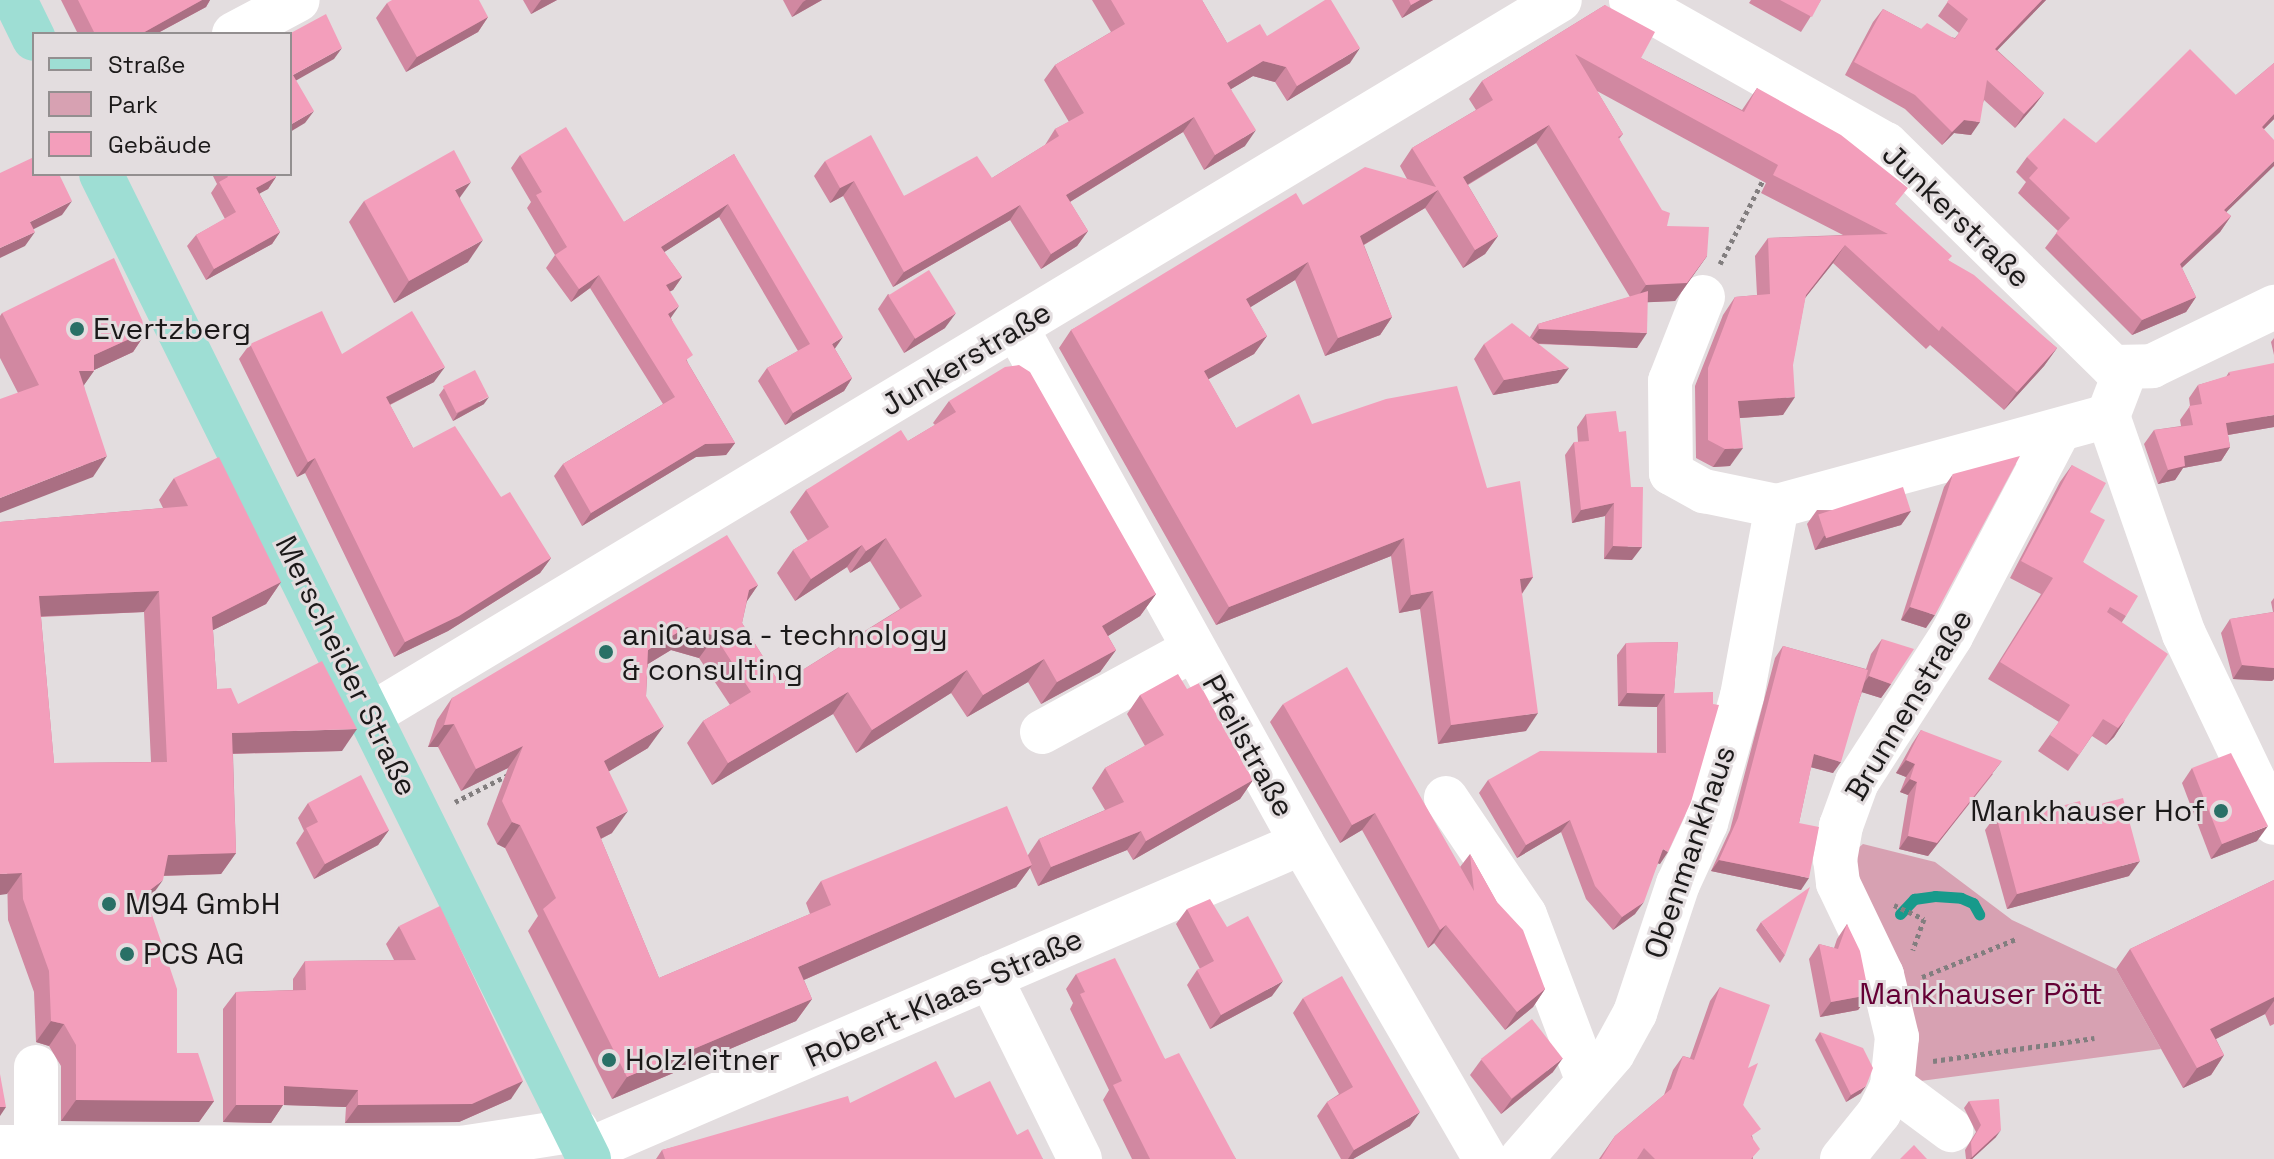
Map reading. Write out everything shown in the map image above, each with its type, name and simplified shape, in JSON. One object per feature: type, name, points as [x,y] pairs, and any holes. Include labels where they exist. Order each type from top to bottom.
[{"type":"main road","points":[[15,0],[32,35]]},
{"type":"main road","name":"Merscheider Straße","points":[[102,176],[584,1147]]},
{"type":"street","points":[[238,32],[298,0]]},
{"type":"street","name":"Junkerstraße","points":[[370,715],[1560,0]]},
{"type":"street","name":"Junkerstraße","points":[[1631,0],[1886,144],[2100,359],[2126,369]]},
{"type":"street","points":[[1703,297],[1670,381],[1671,473],[1704,491],[1777,506],[2057,434],[2108,416]]},
{"type":"street","points":[[2274,307],[2152,366],[2126,369],[2108,416],[2184,634],[2274,823]]},
{"type":"street","name":"Pfeilstraße","points":[[1017,329],[1302,843],[1485,1159]]},
{"type":"street","name":"Brunnenstraße","points":[[1894,1076],[1897,1037],[1887,989],[1838,883],[1835,860],[1841,826],[1857,782],[1959,622],[2057,434]]},
{"type":"street","name":"Obenmankhaus","points":[[1521,1159],[1613,1053],[1635,1013],[1678,884],[1706,823],[1742,696],[1777,506]]},
{"type":"street","points":[[1042,732],[1194,649]]},
{"type":"street","points":[[1446,798],[1525,915],[1588,1082]]},
{"type":"street","name":"Robert-Klaas-Straße","points":[[18,1147],[96,1153],[584,1147],[1302,843]]},
{"type":"street","points":[[990,977],[1080,1159]]},
{"type":"street","points":[[18,1147],[36,1067]]},
{"type":"street","points":[[1842,1159],[1879,1113],[1894,1076],[1951,1130]]},
{"type":"path","points":[[1703,297],[1769,169]]},
{"type":"path","points":[[454,803],[519,769]]},
{"type":"path","points":[[1887,989],[2016,939]]},
{"type":"path","points":[[1894,1076],[2094,1038]]},
{"type":"green space","name":"Mankhauser Pött","points":[[1863,844],[1935,862],[2012,920],[2116,969],[2161,1049],[1913,1082],[1855,900],[1851,854]]},
{"type":"building","points":[[78,0],[202,0],[145,32],[94,32]]},
{"type":"building","points":[[392,0],[479,0],[488,17],[417,57],[387,3]]},
{"type":"building","points":[[1111,0],[1202,0],[1227,43],[1260,24],[1267,36],[1325,0],[1331,0],[1360,48],[1297,86],[1286,67],[1263,61],[1227,83],[1256,130],[1215,155],[1194,117],[1066,195],[1088,231],[1051,254],[1020,205],[904,272],[854,181],[840,188],[825,161],[871,135],[904,196],[977,156],[992,178],[1059,136],[1055,129],[1084,113],[1055,65],[1125,24]]},
{"type":"building","points":[[1780,0],[1821,0],[1812,17]]},
{"type":"building","points":[[2042,0],[1995,49],[2044,93],[2024,114],[1987,80],[1980,122],[1964,120],[1952,132],[1915,95],[1854,62],[1883,9],[1921,29],[1927,23],[1955,39],[1968,19],[1947,2]]},
{"type":"building","points":[[1605,5],[1655,32],[1641,58],[1744,112],[1757,88],[1841,135],[1908,188],[1895,204],[1952,256],[1948,260],[1974,275],[2057,348],[2017,392],[1942,326],[1939,331],[1845,245],[1806,295],[1793,365],[1795,397],[1738,401],[1743,448],[1725,449],[1708,440],[1708,368],[1735,297],[1770,294],[1768,238],[1888,234],[1773,175],[1778,165],[1575,54],[1623,134],[1618,137],[1662,210],[1670,213],[1667,226],[1709,227],[1707,256],[1687,283],[1646,285],[1549,125],[1463,177],[1498,236],[1475,250],[1438,190],[1360,236],[1392,317],[1338,338],[1308,262],[1246,299],[1267,336],[1204,371],[1236,428],[1299,394],[1312,424],[1386,399],[1457,386],[1487,488],[1520,481],[1533,577],[1520,579],[1538,713],[1451,725],[1433,591],[1411,595],[1404,538],[1229,607],[1071,330],[1296,193],[1303,205],[1365,167],[1436,187],[1412,148],[1493,100],[1482,81]]},
{"type":"building","points":[[326,14],[342,48],[293,75],[314,111],[292,124],[292,32]]},
{"type":"building","points":[[2190,49],[2236,95],[2274,63],[2274,114],[2262,127],[2274,140],[2274,161],[2224,210],[2231,216],[2180,264],[2196,297],[2142,320],[2056,233],[2070,218],[2029,178],[2038,168],[2027,157],[2064,118],[2096,143]]},
{"type":"building","points":[[566,127],[624,222],[734,154],[843,337],[832,344],[852,378],[793,413],[767,368],[810,344],[728,204],[661,247],[682,277],[666,285],[679,306],[668,314],[693,355],[686,360],[735,443],[705,444],[591,513],[563,464],[675,397],[599,275],[579,289],[555,255],[567,247],[536,195],[542,192],[520,155]]},
{"type":"building","points":[[454,150],[471,182],[455,190],[483,240],[409,281],[364,201]]},
{"type":"building","points":[[32,158],[32,176],[60,176],[72,201],[30,222],[35,232],[0,248],[0,173]]},
{"type":"building","points":[[275,176],[256,188],[280,232],[214,269],[196,235],[236,212],[219,182],[228,177]]},
{"type":"building","points":[[114,258],[147,331],[94,355],[94,371],[79,371],[107,456],[0,498],[0,399],[39,385],[2,313]]},
{"type":"building","points":[[929,270],[956,313],[915,339],[888,295]]},
{"type":"building","points":[[1648,291],[1647,333],[1539,329],[1538,324]]},
{"type":"building","points":[[322,311],[342,354],[412,311],[445,367],[386,397],[413,448],[455,426],[501,497],[510,492],[551,558],[459,616],[405,642],[315,458],[308,462],[250,344]]},
{"type":"building","points":[[1512,323],[1569,368],[1504,380],[1484,344]]},
{"type":"building","points":[[2274,363],[2274,415],[2226,423],[2230,447],[2184,456],[2185,466],[2168,470],[2154,430],[2193,425],[2189,406],[2202,404],[2198,385],[2230,375],[2229,372]]},
{"type":"building","points":[[1019,365],[1030,372],[1156,594],[1102,626],[1116,650],[1057,682],[1044,659],[983,695],[967,670],[872,730],[848,692],[728,763],[703,721],[751,692],[715,636],[687,627],[648,650],[646,696],[664,726],[604,761],[628,811],[596,827],[659,978],[831,905],[821,881],[1007,806],[1032,865],[798,967],[812,999],[627,1077],[543,909],[556,898],[520,825],[512,822],[502,801],[523,746],[476,769],[454,724],[444,725],[452,698],[727,535],[758,585],[749,590],[742,623],[780,684],[922,596],[886,538],[866,551],[862,545],[811,579],[793,550],[829,527],[806,490],[901,430],[908,441],[956,412],[949,401],[1005,367]]},
{"type":"building","points":[[475,370],[489,397],[457,413],[443,386]]},
{"type":"building","points":[[1616,411],[1619,432],[1626,431],[1631,487],[1643,487],[1642,547],[1613,546],[1614,503],[1581,510],[1574,442],[1589,441],[1586,414]]},
{"type":"building","points":[[2020,456],[1935,615],[1910,607],[1953,474]]},
{"type":"building","points":[[219,457],[281,582],[212,617],[217,689],[231,688],[238,704],[322,661],[357,729],[232,733],[236,853],[168,855],[163,880],[145,894],[177,989],[177,1053],[198,1053],[214,1101],[76,1100],[76,1045],[64,1024],[51,1021],[49,971],[23,899],[22,873],[0,874],[0,522],[188,506],[174,478]],"holes":[[[159,591],[167,762],[54,763],[39,596]]]},
{"type":"building","points":[[2072,465],[2106,483],[2090,512],[2105,520],[2083,562],[2138,596],[2126,616],[2110,607],[2107,612],[2168,654],[2118,728],[2103,719],[2079,755],[2050,735],[2070,705],[2000,662],[2053,578],[2021,561]]},
{"type":"building","points":[[1903,487],[1911,511],[1826,538],[1818,515]]},
{"type":"building","points":[[2274,612],[2274,668],[2242,665],[2230,619]]},
{"type":"building","points":[[1882,639],[1914,649],[1891,684],[1869,676]]},
{"type":"building","points":[[1678,642],[1674,693],[1713,692],[1713,704],[1719,705],[1691,802],[1668,852],[1663,849],[1644,902],[1622,917],[1595,886],[1570,820],[1526,845],[1488,780],[1540,751],[1666,753],[1665,694],[1627,693],[1626,643]]},
{"type":"building","points":[[1783,646],[1868,670],[1841,762],[1814,754],[1799,823],[1819,827],[1809,878],[1719,860],[1738,818]]},
{"type":"building","points":[[1347,667],[1474,891],[1470,854],[1497,902],[1523,930],[1545,989],[1517,1012],[1446,925],[1440,930],[1375,813],[1352,825],[1283,704]]},
{"type":"building","points":[[1178,674],[1187,689],[1199,683],[1253,780],[1146,841],[1141,831],[1051,867],[1039,839],[1124,802],[1105,768],[1164,735],[1140,695]]},
{"type":"building","points":[[1921,730],[2002,761],[1937,843],[1908,836],[1917,782],[1910,779],[1915,764],[1906,760]]},
{"type":"building","name":"Mankhauser Hof","points":[[2231,753],[2268,826],[2222,844],[2192,768]]},
{"type":"building","points":[[361,775],[389,830],[325,864],[306,828],[318,822],[308,803]]},
{"type":"building","points":[[2123,798],[2140,861],[2017,894],[1996,815],[2037,804],[2039,812],[2080,801],[2082,809]]},
{"type":"building","points":[[2274,880],[2274,997],[2210,1029],[2224,1055],[2197,1068],[2130,949]]},
{"type":"building","points":[[1810,887],[1785,955],[1761,922]]},
{"type":"building","points":[[1210,899],[1227,927],[1248,916],[1283,981],[1221,1015],[1197,970],[1214,961],[1187,909]]},
{"type":"building","points":[[440,906],[523,1081],[472,1104],[358,1105],[358,1090],[284,1086],[284,1105],[236,1105],[236,992],[306,990],[305,961],[416,960],[399,926]]},
{"type":"building","points":[[1847,924],[1860,951],[1869,995],[1831,1002],[1819,944],[1838,949]]},
{"type":"building","points":[[1115,958],[1165,1059],[1179,1053],[1236,1159],[1150,1159],[1113,1085],[1122,1081],[1080,994],[1085,992],[1076,974]]},
{"type":"building","points":[[1342,976],[1420,1112],[1354,1150],[1327,1102],[1353,1087],[1303,998]]},
{"type":"building","points":[[1720,987],[1770,1005],[1748,1068],[1758,1063],[1743,1105],[1761,1129],[1751,1136],[1760,1149],[1751,1159],[1655,1159],[1644,1148],[1637,1159],[1601,1159],[1615,1136],[1671,1089],[1683,1056],[1694,1060]]},
{"type":"building","points":[[1532,1019],[1563,1058],[1512,1098],[1481,1059]]},
{"type":"building","points":[[1820,1032],[1863,1048],[1873,1068],[1866,1086],[1851,1095]]},
{"type":"building","points":[[936,1061],[955,1098],[990,1081],[1017,1135],[1028,1129],[1043,1159],[665,1159],[662,1150],[848,1096],[850,1103]]},
{"type":"building","points":[[0,1074],[6,1107],[0,1107]]},
{"type":"building","points":[[1999,1099],[2001,1130],[1972,1157],[1971,1142],[1981,1125],[1969,1101]]},
{"type":"building","points":[[1914,1145],[1927,1159],[1900,1159]]},
{"type":"waterway","points":[[1900,914],[1914,899],[1935,896],[1961,898],[1973,903],[1979,914]]},
{"type":"place","name":"Evertzberg","points":[[77,329]]},
{"type":"place","name":"aniCausa - technology & consulting","points":[[606,652]]},
{"type":"place","name":"Mankhauser Hof","points":[[2221,811]]},
{"type":"place","name":"M94 GmbH","points":[[109,904]]},
{"type":"place","name":"PCS AG","points":[[127,954]]},
{"type":"place","name":"Holzleitner","points":[[609,1060]]}]
